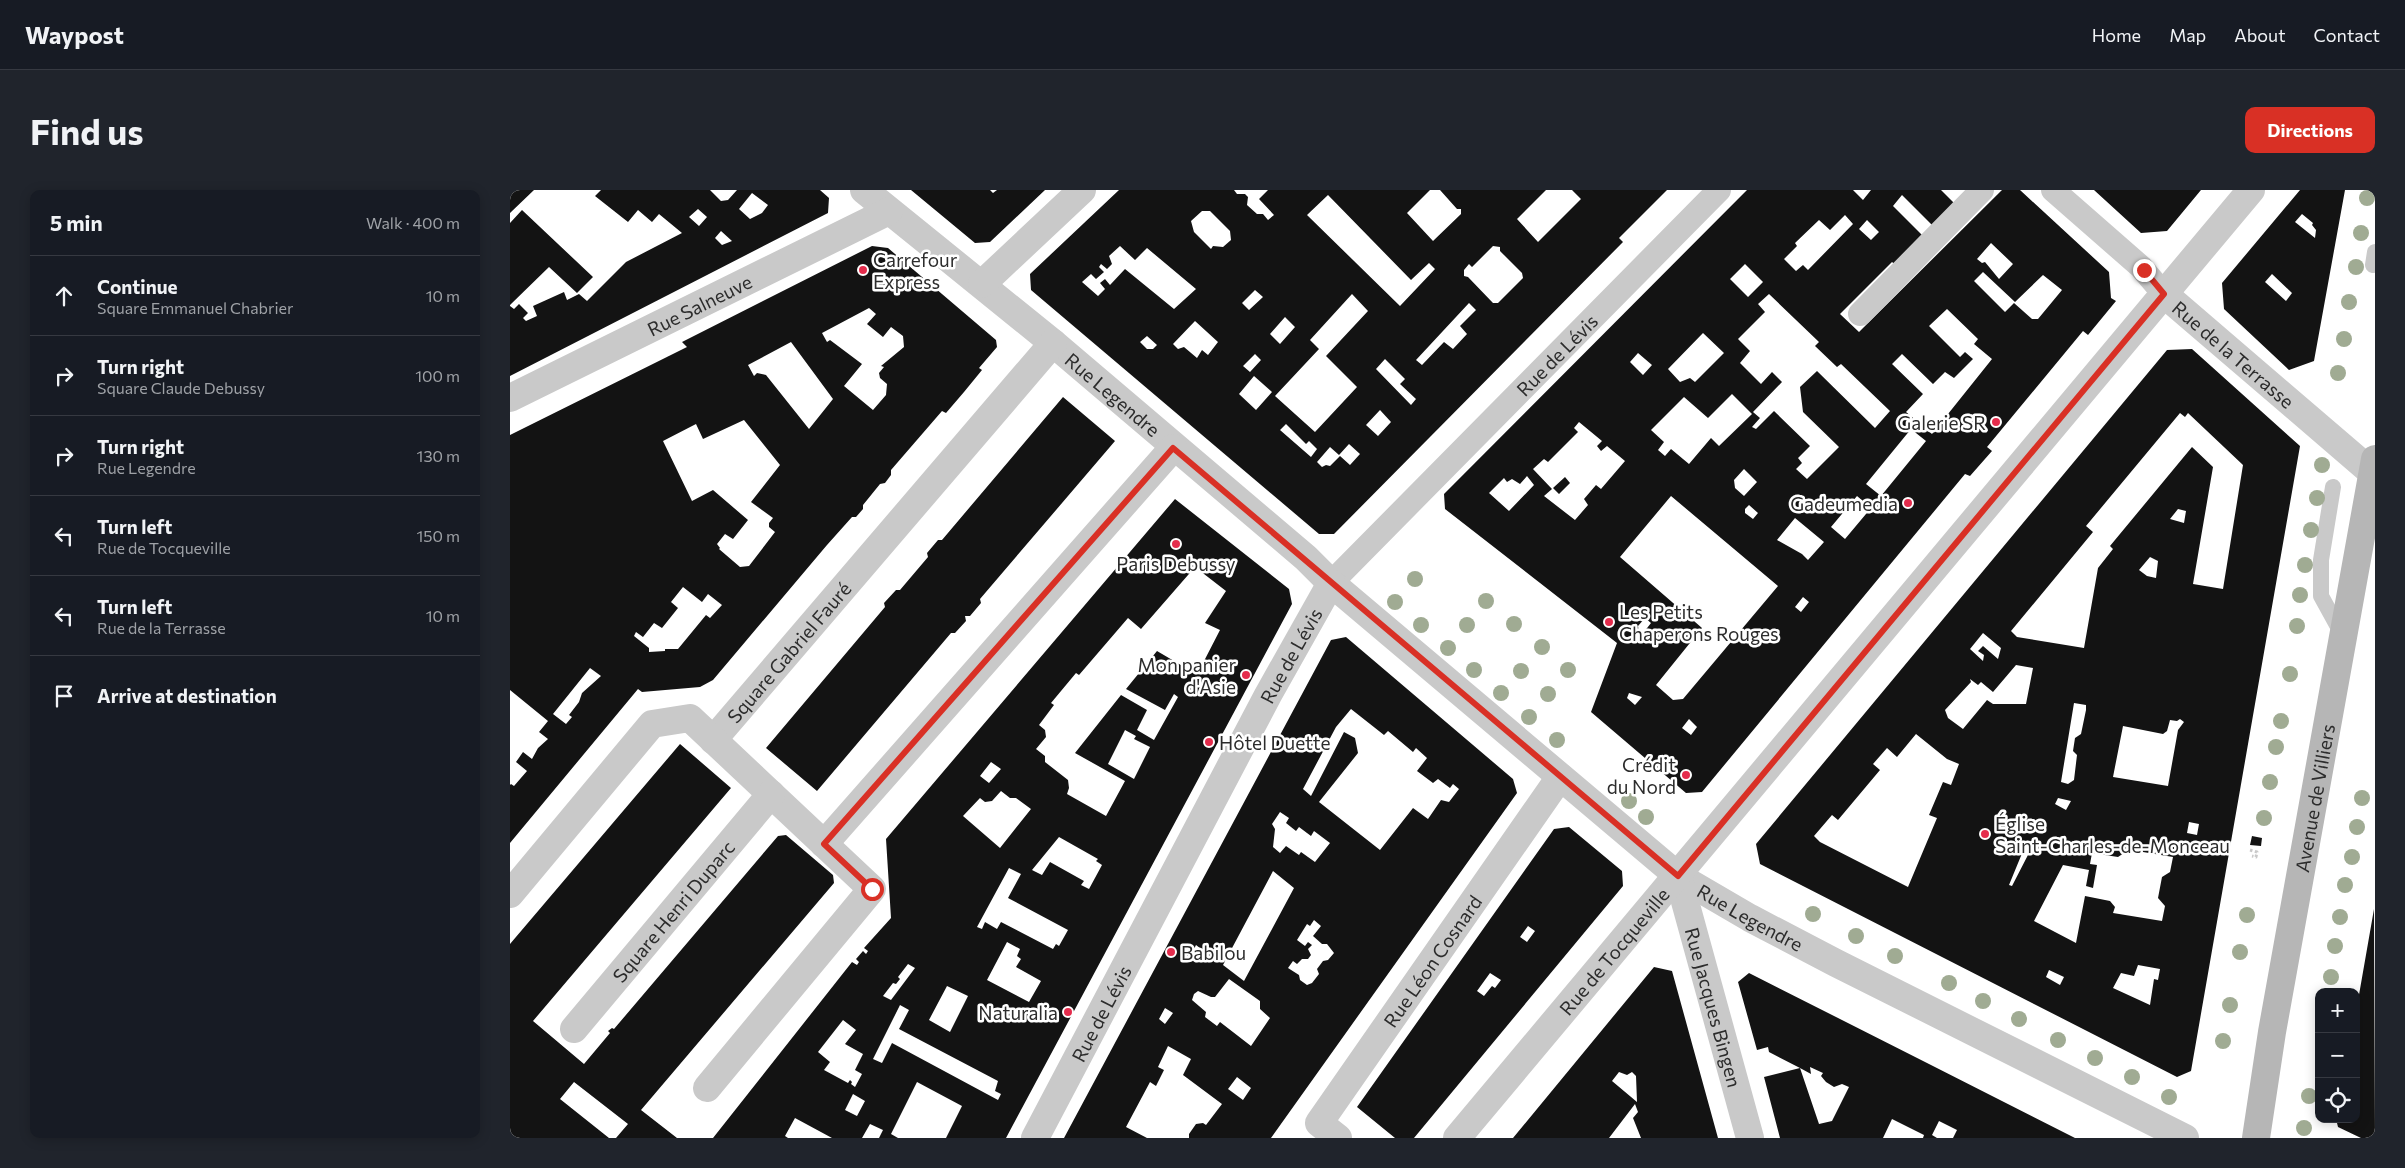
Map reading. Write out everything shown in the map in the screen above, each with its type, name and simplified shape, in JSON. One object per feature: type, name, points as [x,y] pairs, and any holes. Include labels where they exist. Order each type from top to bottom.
[{"type":"main road","name":"Avenue de Villiers","points":[[2256,1138],[2272,1032],[2374,469]]},
{"type":"street","name":"Rue Legendre","points":[[864,190],[1053,343],[1173,448],[1306,558],[1331,583],[1678,876],[1750,918],[1836,963],[2185,1138]]},
{"type":"street","points":[[982,284],[1082,190]]},
{"type":"street","name":"Rue de Lévis","points":[[1035,1138],[1273,687],[1331,583],[1719,190]]},
{"type":"street","points":[[1860,314],[1982,190]]},
{"type":"street","name":"Rue de la Terrasse","points":[[2053,190],[2141,267],[2164,294],[2374,469]]},
{"type":"street","name":"Rue de Tocqueville","points":[[1457,1138],[2251,190]]},
{"type":"street","name":"Rue Salneuve","points":[[510,398],[889,211]]},
{"type":"street","name":"Square Gabriel Fauré","points":[[510,894],[652,724],[690,718],[713,740],[1053,343]]},
{"type":"street","points":[[824,844],[1173,448]]},
{"type":"street","points":[[708,1088],[872,889],[713,740]]},
{"type":"street","name":"Rue Léon Cosnard","points":[[1321,1133],[1560,777]]},
{"type":"street","name":"Square Henri Duparc","points":[[574,1029],[771,794]]},
{"type":"street","name":"Rue Jacques Bingen","points":[[1678,876],[1750,1138]]},
{"type":"lane","points":[[2333,487],[2321,560],[2321,596],[2343,636]]},
{"type":"path","points":[[2250,850],[2257,852],[2256,857],[2252,856]]},
{"type":"building","points":[[510,190],[534,190],[510,213]]},
{"type":"building","points":[[601,190],[710,190],[721,201],[728,200],[737,190],[820,190],[829,198],[828,213],[510,376],[510,306],[514,309],[519,304],[528,313],[523,318],[526,321],[537,316],[533,306],[564,292],[567,300],[579,294],[587,301],[626,262],[682,233],[659,214],[652,222],[638,210],[628,222],[595,196]],"holes":[[[752,193],[768,205],[762,213],[750,219],[739,209]],[[698,209],[707,217],[699,226],[689,217]],[[721,231],[732,241],[722,245],[715,238]]]},
{"type":"building","points":[[911,190],[990,190],[993,193],[997,190],[1045,190],[990,242],[975,243]]},
{"type":"building","points":[[1119,190],[1234,190],[1237,194],[1245,194],[1248,197],[1247,205],[1257,214],[1263,214],[1268,220],[1274,215],[1259,199],[1268,190],[1430,190],[1407,213],[1433,241],[1461,214],[1461,209],[1457,209],[1440,190],[1546,190],[1517,219],[1538,242],[1581,199],[1572,190],[1667,190],[1619,238],[1623,242],[1334,534],[1319,534],[1031,290],[1030,274]],"holes":[[[1328,195],[1411,280],[1429,263],[1435,269],[1400,306],[1307,215]],[[1202,211],[1210,211],[1230,231],[1231,240],[1223,247],[1213,246],[1211,249],[1194,232],[1191,221]],[[1120,246],[1135,260],[1147,248],[1196,289],[1174,309],[1125,269],[1110,285],[1105,279],[1100,283],[1105,289],[1098,296],[1082,282],[1091,274],[1096,279],[1104,272],[1099,267],[1101,264],[1107,269],[1112,264],[1109,256]],[[1493,246],[1500,247],[1500,251],[1522,273],[1523,278],[1498,303],[1493,303],[1468,277],[1464,276],[1464,270],[1469,264],[1472,267]],[[1255,290],[1263,297],[1249,310],[1242,303]],[[1352,294],[1368,311],[1326,356],[1357,387],[1315,432],[1275,396],[1319,349],[1310,340]],[[1469,303],[1476,310],[1460,326],[1467,334],[1453,349],[1444,342],[1422,365],[1416,360]],[[1285,317],[1295,327],[1280,344],[1270,334]],[[1195,321],[1218,342],[1208,355],[1202,350],[1197,358],[1184,347],[1178,349],[1173,344]],[[1147,336],[1157,345],[1153,349],[1147,349],[1140,342]],[[1255,354],[1261,360],[1250,372],[1243,366]],[[1385,359],[1405,379],[1400,384],[1416,399],[1411,405],[1376,369]],[[1254,376],[1272,392],[1256,410],[1239,394]],[[1380,410],[1391,422],[1378,436],[1366,425]],[[1286,424],[1306,444],[1309,441],[1317,449],[1311,457],[1280,430]],[[1349,444],[1360,454],[1350,465],[1340,456],[1330,466],[1322,467],[1317,462],[1330,447],[1339,455]]]},
{"type":"building","points":[[1747,190],[1853,190],[1863,200],[1871,190],[1941,190],[1957,206],[1935,228],[1902,195],[1893,206],[1925,238],[1897,266],[1892,262],[1840,314],[1859,332],[2002,190],[2020,190],[2109,272],[2111,298],[2116,301],[2088,335],[2083,331],[1987,447],[1992,451],[1970,476],[1965,474],[1702,792],[1686,793],[1591,712],[1617,643],[1445,509],[1444,494]],"holes":[[[1845,215],[1853,224],[1808,270],[1803,265],[1796,271],[1784,259],[1797,246],[1795,243],[1819,220],[1830,230]],[[1867,220],[1879,232],[1871,240],[1859,229]],[[1991,243],[2013,264],[1999,279],[1985,262],[1982,263],[1977,259]],[[1745,264],[1763,282],[1748,297],[1730,279]],[[1983,272],[2015,302],[2043,275],[2062,290],[2038,319],[2032,319],[2014,303],[2005,312],[1974,281]],[[1769,294],[1819,342],[1815,346],[1837,367],[1841,364],[1890,411],[1875,428],[1817,371],[1800,387],[1803,412],[1839,447],[1807,479],[1796,469],[1802,463],[1798,458],[1810,446],[1774,411],[1756,429],[1752,427],[1760,418],[1753,412],[1782,382],[1772,372],[1761,384],[1740,363],[1750,351],[1738,339],[1765,312],[1758,304]],[[1947,309],[1978,339],[1974,344],[1992,359],[1932,434],[1906,412],[1923,394],[1892,364],[1902,354],[1933,384],[1945,372],[1954,378],[1973,359],[1965,352],[1960,357],[1929,326]],[[1703,333],[1724,353],[1695,382],[1690,378],[1680,382],[1668,369]],[[1638,353],[1652,365],[1643,375],[1630,362]],[[1732,394],[1752,414],[1719,446],[1711,438],[1689,464],[1671,449],[1665,456],[1658,450],[1664,442],[1651,430],[1684,397],[1708,418]],[[1579,422],[1602,441],[1597,446],[1601,451],[1607,446],[1625,461],[1601,489],[1596,485],[1584,499],[1588,505],[1575,520],[1544,496],[1552,489],[1533,469],[1544,459],[1548,462],[1578,432],[1574,428]],[[1911,429],[1926,441],[1881,496],[1866,484]],[[1744,469],[1757,482],[1744,496],[1735,488],[1734,480]],[[1527,476],[1534,485],[1509,511],[1489,493],[1504,478],[1507,482],[1512,479],[1520,484]],[[1671,496],[1778,586],[1683,699],[1673,700],[1656,685],[1702,628],[1620,557]],[[1857,496],[1871,508],[1845,539],[1831,527]],[[1749,505],[1758,513],[1753,519],[1745,513],[1745,509]],[[1795,518],[1824,542],[1808,560],[1802,554],[1777,540]],[[1803,597],[1809,602],[1801,612],[1795,607]],[[1645,618],[1651,623],[1644,632],[1639,633],[1638,626]],[[1629,693],[1642,697],[1635,705],[1627,698]],[[1689,719],[1697,727],[1691,735],[1682,728]]]},
{"type":"building","points":[[2094,190],[2201,190],[2167,231],[2141,233]]},
{"type":"building","points":[[2300,190],[2345,190],[2314,361],[2289,370],[2224,309],[2222,283]],"holes":[[[2302,214],[2313,223],[2312,225],[2316,230],[2315,238],[2295,222]],[[2272,274],[2292,293],[2286,301],[2265,282]]]},
{"type":"building","points":[[522,210],[593,277],[577,293],[549,267],[510,305],[510,223]]},
{"type":"building","points":[[872,246],[888,248],[996,340],[997,347],[979,368],[982,370],[964,392],[946,413],[942,411],[891,470],[891,475],[885,483],[880,484],[863,505],[863,509],[856,517],[852,517],[827,545],[713,680],[700,687],[642,692],[638,689],[510,843],[510,785],[514,786],[527,771],[516,762],[523,752],[532,759],[538,748],[548,739],[539,732],[548,721],[510,690],[510,435],[687,347],[682,342]],"holes":[[[869,308],[876,314],[867,324],[883,337],[891,327],[903,336],[904,347],[881,366],[884,367],[879,373],[880,378],[887,384],[886,395],[873,410],[844,386],[862,364],[830,340],[827,342],[822,333]],[[791,342],[833,399],[809,429],[766,375],[757,373],[754,376],[748,365]],[[744,420],[780,465],[751,502],[773,518],[769,523],[769,527],[775,532],[749,566],[740,567],[719,549],[717,544],[725,534],[733,539],[748,520],[713,490],[692,501],[663,441],[696,424],[703,439]],[[683,587],[702,602],[708,594],[722,605],[710,618],[706,615],[678,649],[649,652],[649,648],[634,636],[636,632],[643,637],[654,623],[662,628],[678,608],[671,602]],[[590,668],[601,676],[582,693],[579,702],[569,715],[572,717],[566,724],[553,714]]]},
{"type":"building","points":[[2192,349],[2300,446],[2191,1071],[2177,1077],[1760,864],[1756,844],[2167,350]],"holes":[[[2180,413],[2185,417],[2188,413],[2243,465],[2223,589],[2193,584],[2213,467],[2192,447],[2110,546],[2113,549],[2098,568],[2084,648],[2017,637],[2011,631],[2093,532],[2086,526]],[[2178,509],[2186,511],[2184,523],[2170,519]],[[2150,557],[2158,561],[2156,578],[2147,576],[2139,570]],[[1983,633],[2001,648],[1998,659],[1983,646],[1978,651],[1984,655],[1983,661],[1970,649]],[[2016,665],[2033,668],[2026,704],[1993,704],[1987,700],[1963,729],[1948,718],[1945,710],[1971,682],[1970,679],[1978,685],[1981,682],[1993,692]],[[2074,703],[2086,705],[2081,734],[2075,738],[2073,751],[2077,755],[2074,780],[2068,784],[2061,782]],[[2180,719],[2184,722],[2178,730],[2168,786],[2113,777],[2123,726],[2163,734],[2167,731],[2170,720],[2177,721]],[[1916,734],[1947,759],[1959,764],[1951,785],[1943,782],[1929,815],[1937,818],[1908,887],[1820,842],[1814,836],[1832,815],[1838,820],[1880,770],[1873,764],[1887,748],[1897,757]],[[2058,798],[2071,801],[2066,810],[2055,804]],[[2189,822],[2199,824],[2197,835],[2187,833]],[[2125,849],[2173,857],[2170,872],[2162,877],[2158,898],[2165,906],[2162,921],[2113,913],[2115,907],[2110,901],[2085,896],[2076,943],[2034,921],[2063,865],[2089,870],[2086,886],[2093,888],[2097,865],[2090,864],[2092,853],[2118,857],[2124,853]],[[2023,851],[2029,853],[2012,886],[2009,885]],[[2138,965],[2160,969],[2158,980],[2154,979],[2150,1005],[2113,988],[2121,973],[2134,976]],[[2049,970],[2064,977],[2060,985],[2046,977]]]},
{"type":"building","points":[[1063,397],[1115,441],[980,599],[981,603],[970,616],[965,616],[966,621],[955,633],[951,633],[817,791],[766,748],[885,607],[884,603],[896,590],[900,590],[928,557],[927,553],[938,540],[942,540]]},
{"type":"building","points":[[1565,477],[1570,483],[1559,494],[1553,488]]},
{"type":"building","points":[[1175,499],[1289,589],[1292,604],[1006,1138],[946,1138],[962,1106],[917,1082],[891,1134],[898,1138],[879,1138],[883,1130],[870,1124],[862,1138],[832,1138],[795,1118],[785,1136],[788,1138],[713,1138],[852,962],[857,965],[859,962],[856,959],[863,951],[866,954],[868,951],[864,948],[891,918],[886,839]],"holes":[[[1195,567],[1226,591],[1205,623],[1220,630],[1203,663],[1208,666],[1204,674],[1193,668],[1191,671],[1157,651],[1126,689],[1165,710],[1174,694],[1178,697],[1154,740],[1137,730],[1147,710],[1121,695],[1075,753],[1125,781],[1106,816],[1067,794],[1069,788],[1068,780],[1045,762],[1045,756],[1036,749],[1046,737],[1045,730],[1039,725],[1054,705],[1051,703],[1076,673],[1079,675],[1128,618],[1141,629]],[[1125,730],[1136,736],[1134,739],[1150,747],[1134,779],[1108,764]],[[991,762],[1001,769],[989,783],[980,776]],[[1001,791],[1010,798],[1016,798],[1031,809],[1000,848],[963,816],[980,798],[985,802],[992,801]],[[1059,837],[1098,859],[1096,861],[1102,865],[1089,889],[1081,885],[1084,881],[1050,862],[1042,875],[1032,870]],[[1009,868],[1021,874],[1008,898],[1068,930],[1059,946],[1056,944],[1053,949],[1001,922],[997,929],[985,922],[982,929],[977,927]],[[1007,942],[1020,949],[1017,956],[1021,959],[1016,967],[1041,981],[1029,1002],[987,980]],[[908,964],[915,968],[891,1000],[883,996],[893,983],[896,984],[900,979],[898,977]],[[947,986],[968,996],[950,1032],[929,1020]],[[900,1005],[909,1010],[899,1029],[998,1081],[995,1091],[1001,1094],[998,1100],[892,1043],[882,1063],[873,1059]],[[843,1020],[856,1030],[845,1044],[863,1054],[855,1070],[862,1074],[855,1087],[851,1084],[850,1080],[848,1083],[824,1070],[830,1062],[818,1052]],[[853,1094],[865,1101],[857,1116],[845,1110]]]},
{"type":"building","points":[[1346,637],[1513,779],[1517,793],[1271,1138],[1189,1138],[1189,1134],[1196,1124],[1203,1123],[1206,1125],[1222,1104],[1183,1075],[1191,1059],[1168,1046],[1158,1067],[1164,1070],[1156,1086],[1150,1082],[1126,1127],[1147,1138],[1064,1138],[1331,640]],"holes":[[[1351,709],[1384,735],[1388,731],[1413,752],[1416,748],[1427,758],[1417,771],[1433,783],[1438,779],[1450,788],[1453,784],[1459,789],[1449,802],[1441,800],[1428,819],[1413,808],[1380,850],[1319,802],[1358,753],[1355,738],[1344,732],[1311,796],[1303,789],[1336,727]],[[1280,812],[1289,818],[1286,823],[1296,831],[1299,827],[1311,836],[1314,831],[1330,843],[1315,862],[1301,852],[1299,855],[1286,846],[1280,853],[1273,847],[1275,829],[1272,824]],[[1273,871],[1294,888],[1244,981],[1223,965]],[[1314,920],[1321,926],[1313,936],[1322,944],[1327,944],[1334,953],[1328,960],[1323,961],[1317,969],[1319,974],[1312,983],[1307,985],[1300,980],[1299,975],[1288,968],[1293,961],[1297,964],[1302,959],[1308,959],[1311,955],[1308,949],[1312,945],[1308,942],[1305,946],[1297,940],[1307,924],[1310,926]],[[1196,945],[1205,952],[1201,959],[1192,953]],[[1229,979],[1260,1001],[1260,1009],[1270,1018],[1251,1046],[1220,1022],[1217,1026],[1205,1017],[1206,1012],[1192,1000],[1194,994],[1198,991],[1215,997]],[[1165,1008],[1173,1013],[1165,1024],[1159,1019]],[[1237,1077],[1251,1088],[1243,1100],[1228,1089]]]},
{"type":"building","points":[[680,744],[731,788],[533,1021],[584,1064],[610,1033],[608,1031],[612,1028],[614,1029],[778,836],[786,835],[833,875],[834,883],[641,1110],[677,1138],[616,1138],[628,1124],[574,1082],[560,1099],[609,1138],[510,1138],[510,944]]},
{"type":"building","points":[[1569,827],[1622,871],[1623,886],[1414,1138],[1395,1138],[1357,1107],[1554,829]],"holes":[[[1528,926],[1535,931],[1527,942],[1520,937]],[[1490,973],[1501,980],[1495,988],[1492,986],[1484,996],[1477,991]]]},
{"type":"building","points":[[2252,836],[2262,838],[2261,846],[2250,845]]},
{"type":"building","points":[[2374,909],[2375,1138],[2361,1138],[2338,1127],[2337,1123],[2360,1123],[2360,989]]},
{"type":"building","points":[[1654,967],[1672,971],[1718,1138],[1641,1138],[1633,1118],[1638,1112],[1635,1104],[1609,1138],[1513,1138]],"holes":[[[1619,1072],[1627,1075],[1632,1072],[1636,1076],[1637,1102],[1612,1081]]]},
{"type":"building","points":[[1749,973],[2075,1138],[1953,1138],[1957,1130],[1939,1121],[1932,1135],[1937,1138],[1923,1138],[1924,1135],[1892,1119],[1883,1138],[1780,1138],[1764,1077],[1800,1068],[1769,1052],[1768,1047],[1757,1050],[1738,982]],"holes":[[[1810,1067],[1823,1073],[1821,1076],[1834,1087],[1842,1084],[1849,1087],[1832,1121],[1819,1124],[1800,1068],[1811,1074]]]},
{"type":"place","name":"Carrefour Express","points":[[863,270]]},
{"type":"place","name":"Galerie SR","points":[[1996,422]]},
{"type":"place","name":"Gadeumedia","points":[[1908,503]]},
{"type":"place","name":"Paris Debussy","points":[[1176,544]]},
{"type":"place","name":"Les Petits Chaperons Rouges","points":[[1609,622]]},
{"type":"place","name":"Mon panier d'Asie","points":[[1246,675]]},
{"type":"place","name":"Hôtel Duette","points":[[1209,742]]},
{"type":"place","name":"Crédit du Nord","points":[[1686,775]]},
{"type":"place","name":"Église Saint-Charles-de-Monceau","points":[[1985,834]]},
{"type":"place","name":"Babilou","points":[[1171,952]]},
{"type":"place","name":"Naturalia","points":[[1068,1012]]},
{"type":"route","points":[[872,889],[824,844],[1173,448],[1306,558],[1331,583],[1678,876],[2164,294],[2144,270]]}]
